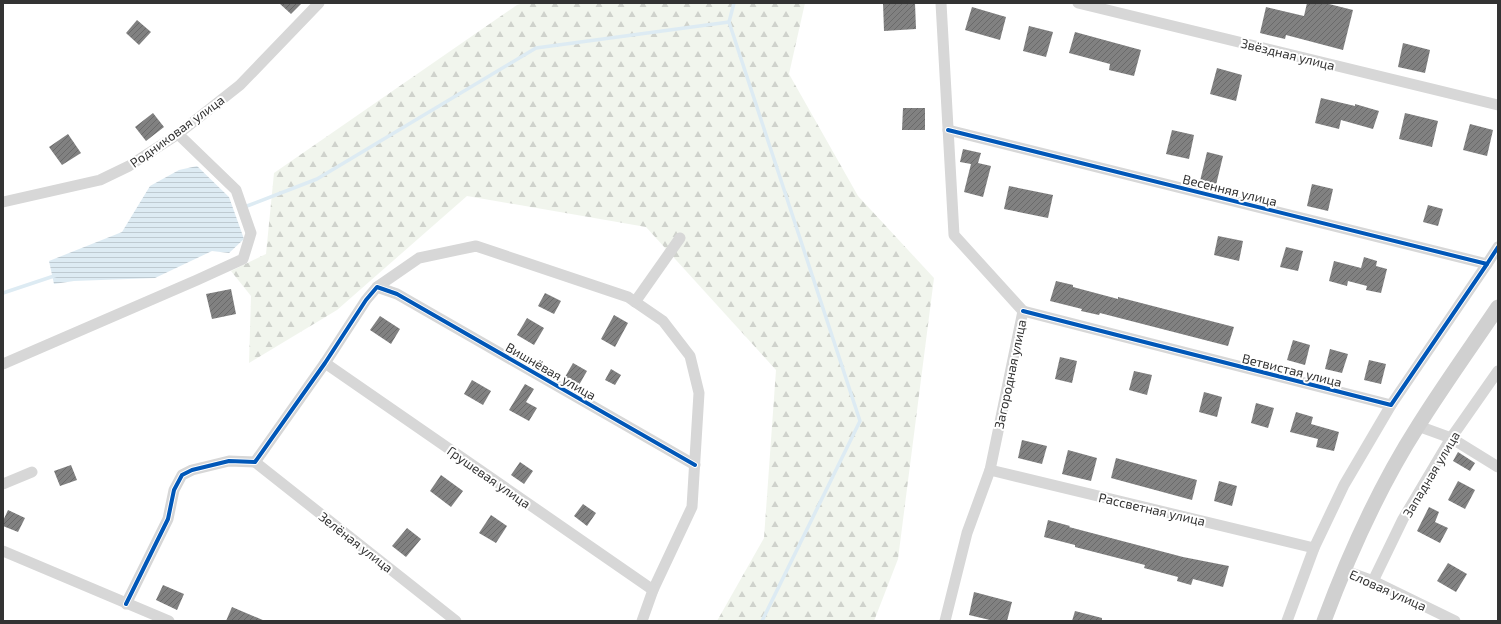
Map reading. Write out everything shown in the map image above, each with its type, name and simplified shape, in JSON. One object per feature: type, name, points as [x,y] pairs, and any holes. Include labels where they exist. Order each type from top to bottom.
[{"type":"street","name":"Родниковая улица","points":[[3,202],[100,180],[129,166],[178,134],[240,85],[319,3]]},
{"type":"street","name":"Загородная улица","points":[[941,3],[954,235],[1023,311],[990,470],[967,533],[946,621]]},
{"type":"street","name":"Звёздная улица","points":[[1078,3],[1498,105]]},
{"type":"street","name":"Весенняя улица","points":[[948,130],[1486,264]]},
{"type":"street","points":[[3,364],[243,259],[251,233],[236,190],[178,134]]},
{"type":"street","points":[[636,302],[680,238]]},
{"type":"street","points":[[126,604],[168,519],[174,490],[182,475],[192,470],[229,461],[255,462],[325,364],[366,300],[377,287],[419,258],[476,246],[628,296],[663,321],[690,356],[699,392],[692,507],[653,590],[642,621]]},
{"type":"street","points":[[1287,621],[1314,548],[1344,485],[1390,405],[1498,247]]},
{"type":"street","name":"Вишнёвая улица","points":[[377,287],[397,294],[695,465]]},
{"type":"street","points":[[1324,621],[1343,570],[1368,516],[1418,426],[1498,307]]},
{"type":"street","name":"Ветвистая улица","points":[[1023,311],[1390,405]]},
{"type":"street","name":"Грушевая улица","points":[[325,364],[653,590]]},
{"type":"street","name":"Западная улица","points":[[1373,581],[1403,519],[1451,438],[1498,371]]},
{"type":"street","points":[[1418,426],[1451,438],[1498,467]]},
{"type":"street","name":"Зелёная улица","points":[[255,462],[456,621]]},
{"type":"street","name":"Рассветная улица","points":[[990,470],[1314,548]]},
{"type":"street","points":[[3,484],[32,472]]},
{"type":"street","points":[[3,551],[169,621]]},
{"type":"street","name":"Еловая улица","points":[[1343,570],[1373,581],[1455,621]]},
{"type":"green space","points":[[524,3],[805,3],[789,74],[858,196],[934,278],[898,559],[874,621],[717,621],[764,538],[776,370],[646,227],[467,196],[337,310],[249,363],[251,296],[231,271],[266,254],[274,173],[517,5]]},
{"type":"shaded area","points":[[197,166],[229,197],[244,239],[229,253],[212,251],[155,278],[74,281],[54,284],[49,261],[122,232],[150,186],[179,170]]},
{"type":"building","points":[[279,3],[302,3],[291,14]]},
{"type":"building","points":[[883,3],[915,3],[916,29],[884,31]]},
{"type":"building","points":[[1307,3],[1325,3],[1353,10],[1343,50],[1286,35],[1285,39],[1260,33],[1266,7],[1304,16]]},
{"type":"building","points":[[972,7],[1006,17],[1000,40],[965,30]]},
{"type":"building","points":[[137,20],[151,32],[139,45],[126,33]]},
{"type":"building","points":[[1029,26],[1053,32],[1046,57],[1023,51]]},
{"type":"building","points":[[1075,32],[1141,50],[1134,76],[1109,70],[1110,64],[1069,53]]},
{"type":"building","points":[[1403,43],[1430,50],[1425,73],[1398,67]]},
{"type":"building","points":[[1217,68],[1242,75],[1236,101],[1210,94]]},
{"type":"building","points":[[1321,98],[1355,106],[1355,104],[1379,111],[1373,129],[1341,120],[1339,129],[1315,123]]},
{"type":"building","points":[[903,108],[925,108],[925,130],[902,130]]},
{"type":"building","points":[[153,113],[164,127],[146,141],[135,127]]},
{"type":"building","points":[[1405,113],[1438,121],[1432,147],[1399,139]]},
{"type":"building","points":[[1470,124],[1493,130],[1487,156],[1463,150]]},
{"type":"building","points":[[1172,130],[1194,135],[1189,159],[1166,154]]},
{"type":"building","points":[[68,134],[81,153],[62,165],[49,147]]},
{"type":"building","points":[[963,149],[981,153],[978,163],[991,166],[983,197],[964,192],[971,164],[960,162]]},
{"type":"building","points":[[1207,152],[1223,156],[1216,185],[1200,181]]},
{"type":"building","points":[[1312,184],[1333,189],[1328,211],[1307,206]]},
{"type":"building","points":[[1009,186],[1053,195],[1048,218],[1004,209]]},
{"type":"building","points":[[1428,205],[1443,209],[1438,226],[1423,222]]},
{"type":"building","points":[[1218,236],[1243,241],[1239,261],[1214,255]]},
{"type":"building","points":[[1286,247],[1303,251],[1298,271],[1280,267]]},
{"type":"building","points":[[1364,257],[1377,261],[1376,266],[1387,269],[1381,293],[1366,290],[1367,286],[1348,281],[1347,286],[1329,281],[1334,261],[1361,268]]},
{"type":"building","points":[[1056,281],[1118,299],[1118,297],[1234,327],[1228,346],[1100,313],[1099,315],[1081,311],[1082,309],[1050,301]]},
{"type":"building","points":[[231,289],[236,314],[212,319],[206,294]]},
{"type":"building","points":[[545,293],[561,301],[554,314],[538,306]]},
{"type":"building","points":[[614,315],[628,323],[615,347],[601,339]]},
{"type":"building","points":[[380,316],[400,329],[391,344],[370,330]]},
{"type":"building","points":[[527,318],[544,328],[534,345],[517,335]]},
{"type":"building","points":[[1293,340],[1310,345],[1305,365],[1287,360]]},
{"type":"building","points":[[1330,349],[1348,354],[1342,373],[1325,369]]},
{"type":"building","points":[[1060,357],[1077,361],[1072,383],[1055,379]]},
{"type":"building","points":[[1369,360],[1386,364],[1381,384],[1364,380]]},
{"type":"building","points":[[573,363],[587,371],[579,385],[565,377]]},
{"type":"building","points":[[611,369],[621,375],[615,385],[605,380]]},
{"type":"building","points":[[1134,371],[1152,375],[1147,395],[1129,390]]},
{"type":"building","points":[[472,380],[491,391],[483,405],[464,394]]},
{"type":"building","points":[[525,384],[534,389],[526,402],[537,408],[529,421],[509,410]]},
{"type":"building","points":[[1204,392],[1222,397],[1217,417],[1199,412]]},
{"type":"building","points":[[1256,403],[1274,408],[1268,428],[1251,423]]},
{"type":"building","points":[[1296,412],[1313,417],[1311,424],[1339,432],[1334,451],[1316,447],[1318,439],[1290,432]]},
{"type":"building","points":[[1022,440],[1047,446],[1042,464],[1018,458]]},
{"type":"building","points":[[1068,450],[1097,458],[1091,481],[1062,474]]},
{"type":"building","points":[[1458,452],[1475,463],[1470,471],[1453,461]]},
{"type":"building","points":[[1116,458],[1197,480],[1192,500],[1111,478]]},
{"type":"building","points":[[520,462],[533,471],[524,484],[511,475]]},
{"type":"building","points":[[71,465],[77,480],[60,486],[54,471]]},
{"type":"building","points":[[441,475],[463,491],[451,507],[430,491]]},
{"type":"building","points":[[1219,481],[1237,486],[1232,506],[1214,501]]},
{"type":"building","points":[[1458,481],[1475,490],[1465,509],[1448,500]]},
{"type":"building","points":[[583,504],[596,513],[587,526],[574,516]]},
{"type":"building","points":[[1429,507],[1439,512],[1435,522],[1448,528],[1440,543],[1417,531]]},
{"type":"building","points":[[8,510],[25,518],[18,532],[3,526],[3,521]]},
{"type":"building","points":[[491,515],[507,526],[496,543],[479,533]]},
{"type":"building","points":[[1048,520],[1070,526],[1069,527],[1183,557],[1229,566],[1223,587],[1193,579],[1191,585],[1177,581],[1178,577],[1144,568],[1145,565],[1075,547],[1075,545],[1044,537]]},
{"type":"building","points":[[407,528],[421,539],[406,557],[392,546]]},
{"type":"building","points":[[1448,563],[1467,574],[1456,592],[1437,581]]},
{"type":"building","points":[[163,585],[184,594],[177,610],[156,600]]},
{"type":"building","points":[[974,592],[1012,602],[1007,621],[994,621],[969,615]]},
{"type":"building","points":[[232,607],[265,621],[226,621]]},
{"type":"building","points":[[1075,611],[1102,618],[1102,621],[1072,621]]},
{"type":"waterway","points":[[734,3],[729,22],[860,421],[762,621]]},
{"type":"waterway","points":[[247,206],[317,179],[536,48],[729,22]]},
{"type":"waterway","points":[[3,293],[57,275]]},
{"type":"cycle path","points":[[948,130],[1487,264],[1498,247]]},
{"type":"cycle path","points":[[1023,311],[1391,405],[1487,264]]},
{"type":"cycle path","points":[[126,604],[168,519],[174,490],[182,475],[192,470],[229,461],[255,462],[325,363],[366,300],[377,287],[397,294],[695,465]]}]
